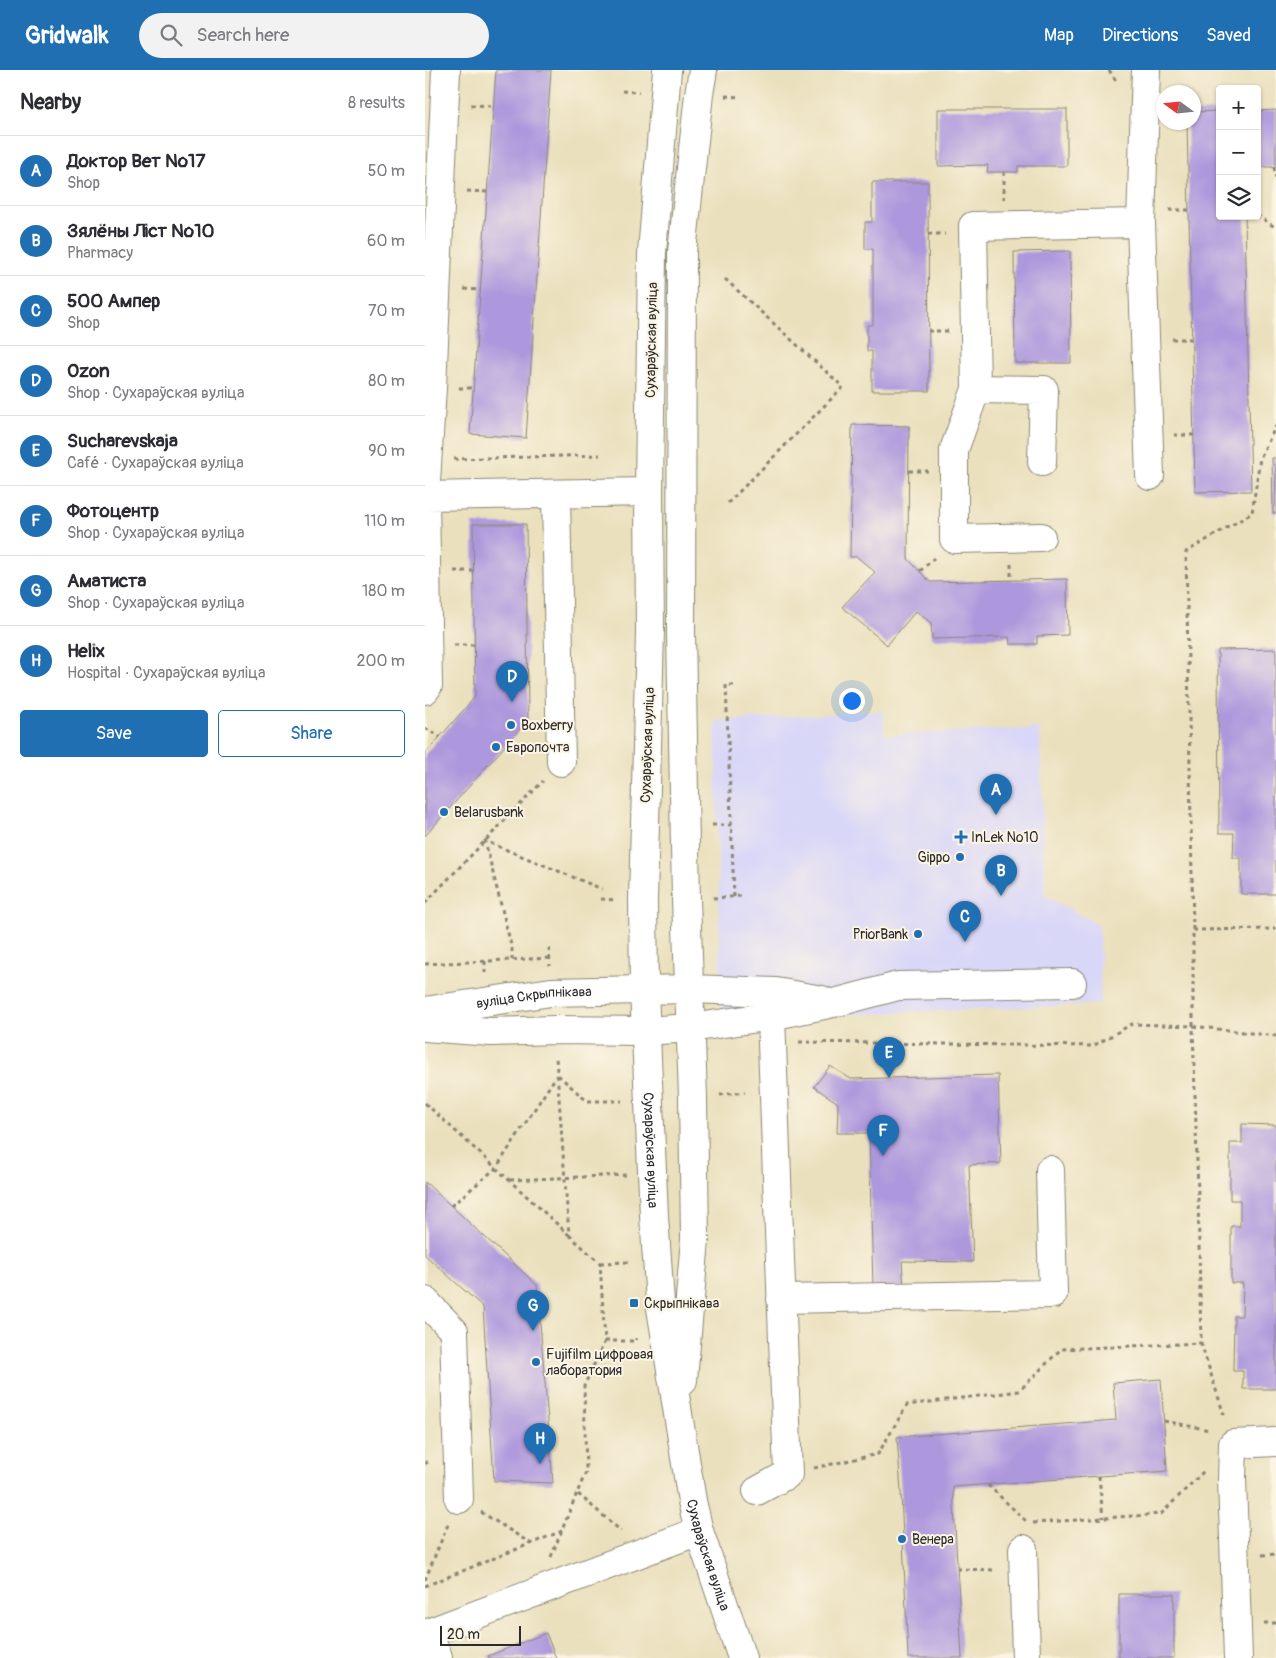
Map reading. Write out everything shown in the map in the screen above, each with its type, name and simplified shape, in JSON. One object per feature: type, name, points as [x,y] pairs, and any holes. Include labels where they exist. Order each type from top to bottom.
[{"type":"main road","points":[[425,690],[429,686],[425,496],[432,388],[429,326],[446,70]]},
{"type":"main road","name":"Сухараўская вуліца","points":[[667,70],[652,253],[649,492],[650,632],[643,900],[643,990],[653,1216],[660,1302],[692,1501],[699,1531],[742,1658]]},
{"type":"main road","name":"Сухараўская вуліца","points":[[680,1419],[695,1239],[691,1028],[685,899],[681,633],[682,252],[703,70]]},
{"type":"main road","points":[[1146,70],[1141,222],[1150,476]]},
{"type":"main road","points":[[1041,537],[954,540],[954,450],[975,389],[973,226],[1141,222]]},
{"type":"main road","points":[[975,389],[1044,390],[1042,462]]},
{"type":"main road","points":[[425,496],[649,492]]},
{"type":"main road","points":[[556,494],[561,762]]},
{"type":"main road","points":[[425,1027],[491,1032],[554,1030],[645,1031],[691,1028],[771,1029],[838,1002],[899,986],[1072,983]]},
{"type":"main road","name":"вуліца Скрыпнікава","points":[[425,1011],[551,992],[689,989],[775,992],[838,1002]]},
{"type":"main road","points":[[757,1491],[788,1474],[771,1029]]},
{"type":"main road","points":[[781,1299],[1053,1294],[1049,1170]]},
{"type":"main road","points":[[425,1301],[454,1331],[459,1499]]},
{"type":"main road","points":[[1238,1658],[1231,1439],[1276,1442]]},
{"type":"main road","points":[[438,1658],[427,1634],[699,1531]]},
{"type":"main road","points":[[1023,1560],[1026,1658]]},
{"type":"path","points":[[1274,167],[1276,178]]},
{"type":"path","points":[[1261,218],[1276,228]]},
{"type":"path","points":[[725,279],[843,387],[728,503]]},
{"type":"path","points":[[1193,1026],[1186,552],[1252,513],[1260,458],[1276,426]]},
{"type":"path","points":[[448,459],[600,455]]},
{"type":"path","points":[[734,896],[726,685],[735,685]]},
{"type":"path","points":[[425,728],[440,736]]},
{"type":"path","points":[[425,903],[561,762]]},
{"type":"path","points":[[485,841],[602,889]]},
{"type":"path","points":[[485,841],[512,949],[512,960]]},
{"type":"path","points":[[1193,930],[1276,929]]},
{"type":"path","points":[[425,964],[550,958]]},
{"type":"path","points":[[771,1029],[1093,1046],[1132,1024],[1193,1026],[1276,1036]]},
{"type":"path","points":[[558,1075],[587,1101],[623,1100]]},
{"type":"path","points":[[451,1206],[495,1168],[558,1075]]},
{"type":"path","points":[[558,1075],[569,1235]]},
{"type":"path","points":[[425,1103],[600,1263],[631,1262]]},
{"type":"path","points":[[509,1180],[627,1175]]},
{"type":"path","points":[[535,1594],[586,1472],[584,1386],[605,1341],[600,1263]]},
{"type":"path","points":[[605,1341],[636,1341]]},
{"type":"path","points":[[1201,1343],[1231,1439]]},
{"type":"path","points":[[1164,1421],[1231,1439]]},
{"type":"path","points":[[988,1484],[1028,1523],[1161,1514],[1231,1439]]},
{"type":"path","points":[[1099,1476],[1103,1518]]},
{"type":"path","points":[[577,1493],[646,1552]]},
{"type":"path","points":[[425,1580],[459,1499],[531,1544]]},
{"type":"path","points":[[425,1586],[562,1531]]},
{"type":"path","points":[[957,1569],[1023,1560]]},
{"type":"shaded area","points":[[883,711],[884,735],[1040,728],[1045,896],[1099,925],[1101,1004],[721,1020],[715,721]]},
{"type":"building","points":[[496,70],[551,70],[526,438],[470,434]]},
{"type":"building","points":[[938,109],[1067,109],[1067,166],[1018,166],[1018,172],[987,172],[988,165],[938,166]]},
{"type":"building","points":[[1276,110],[1276,167],[1261,167],[1261,111]]},
{"type":"building","points":[[1216,111],[1216,220],[1245,220],[1251,491],[1195,492],[1187,130],[1201,130],[1201,112]]},
{"type":"building","points":[[872,182],[928,182],[929,391],[872,391],[872,351],[867,351],[867,325],[873,325],[873,249],[865,249],[865,222],[872,222]]},
{"type":"building","points":[[1070,251],[1071,363],[1015,363],[1014,252]]},
{"type":"building","points":[[852,425],[909,426],[908,559],[930,582],[1067,579],[1068,635],[1037,636],[1037,644],[1010,644],[1009,637],[932,639],[931,623],[916,611],[887,645],[842,607],[875,572],[857,557],[850,557]]},
{"type":"building","points":[[1272,458],[1276,458],[1276,513],[1273,513]]},
{"type":"building","points":[[473,524],[526,524],[528,720],[425,836],[425,754],[475,697]]},
{"type":"building","points":[[1276,649],[1276,894],[1241,894],[1241,858],[1233,858],[1234,833],[1219,833],[1218,650]]},
{"type":"building","points":[[830,1066],[851,1079],[998,1075],[1001,1163],[969,1165],[973,1262],[902,1261],[904,1287],[873,1288],[869,1133],[837,1133],[838,1103],[814,1087]]},
{"type":"building","points":[[1242,1124],[1276,1125],[1276,1389],[1243,1389],[1243,1371],[1233,1371],[1234,1316],[1242,1316],[1243,1283],[1231,1283],[1231,1226],[1240,1226],[1240,1200],[1230,1200],[1230,1143],[1242,1143]]},
{"type":"building","points":[[425,1182],[537,1285],[553,1483],[494,1481],[483,1307],[425,1255]]},
{"type":"building","points":[[1161,1379],[1167,1471],[953,1487],[962,1658],[908,1658],[897,1437],[1116,1420],[1113,1383]]},
{"type":"building","points":[[1119,1594],[1174,1594],[1174,1658],[1119,1658]]},
{"type":"building","points":[[546,1633],[556,1658],[489,1658],[488,1656]]},
{"type":"place","name":"Ozon","points":[[512,702]]},
{"type":"place","name":"Boxberry","points":[[511,725]]},
{"type":"place","name":"Европочта","points":[[496,747]]},
{"type":"place","name":"Belarusbank","points":[[444,812]]},
{"type":"place","name":"Доктор Вет №17","points":[[996,815]]},
{"type":"place","name":"InLek №10","points":[[961,837]]},
{"type":"place","name":"Gippo","points":[[960,857]]},
{"type":"place","name":"Зялёны Ліст №10","points":[[1001,896]]},
{"type":"place","name":"PriorBank","points":[[918,934]]},
{"type":"place","name":"500 Ампер","points":[[965,942]]},
{"type":"place","name":"Sucharevskaja","points":[[889,1078]]},
{"type":"place","name":"Фотоцентр","points":[[883,1156]]},
{"type":"place","name":"Скрыпнікава","points":[[634,1303]]},
{"type":"place","name":"Аматиста","points":[[533,1331]]},
{"type":"place","name":"Fujifilm цифровая лаборатория","points":[[536,1362]]},
{"type":"place","name":"Helix","points":[[540,1464]]},
{"type":"place","name":"Венера","points":[[902,1539]]}]
